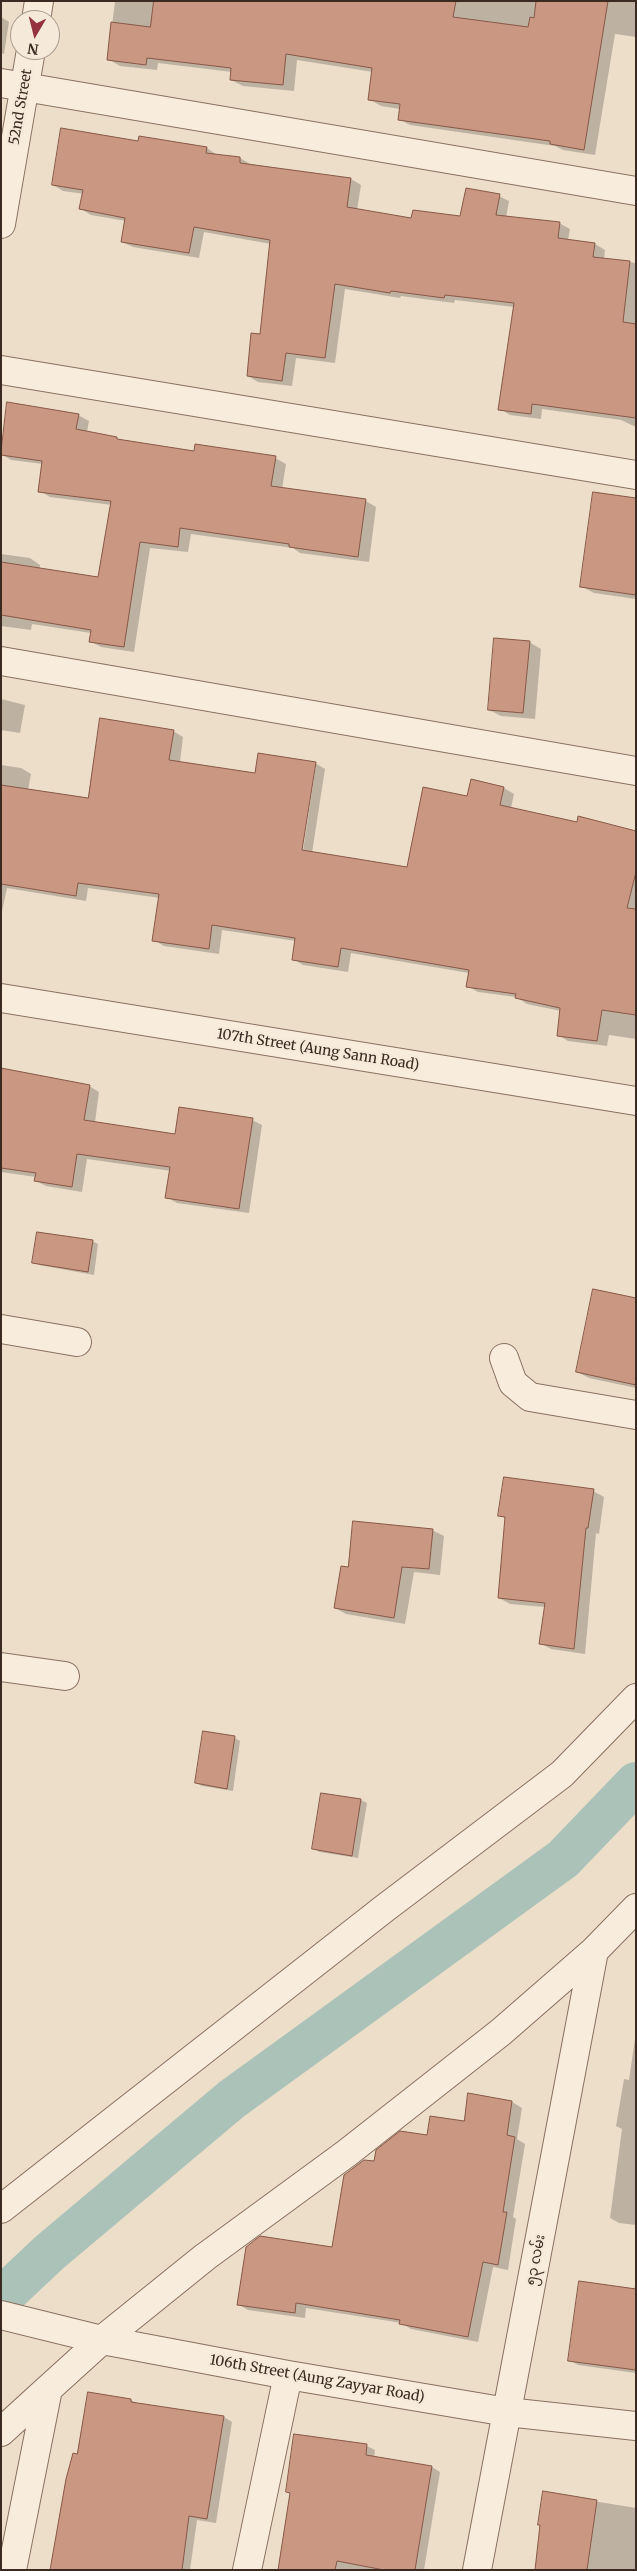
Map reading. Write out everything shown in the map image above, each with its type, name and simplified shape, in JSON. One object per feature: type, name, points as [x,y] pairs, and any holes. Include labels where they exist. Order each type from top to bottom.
[{"type":"street","name":"52nd Street","points":[[1,224],[13,85],[26,60]]},
{"type":"street","points":[[13,85],[636,191]]},
{"type":"street","points":[[1,370],[636,475]]},
{"type":"street","points":[[1,661],[636,771]]},
{"type":"street","name":"107th Street (Aung Sann Road)","points":[[1,998],[636,1101]]},
{"type":"street","points":[[1,1329],[77,1342]]},
{"type":"street","points":[[504,1358],[513,1383],[530,1397],[636,1415]]},
{"type":"street","points":[[1,1667],[65,1676]]},
{"type":"street","points":[[1,2208],[385,1908],[562,1774],[636,1698]]},
{"type":"street","points":[[1,2432],[102,2340],[205,2257],[347,2153],[501,2032],[594,1950],[636,1908]]},
{"type":"street","name":"၅၃ လမ်း","points":[[477,2570],[594,1950]]},
{"type":"street","name":"106th Street (Aung Zayyar Road)","points":[[1,2315],[102,2340],[288,2375],[507,2412],[636,2426]]},
{"type":"street","points":[[248,2570],[288,2375]]},
{"type":"street","points":[[12,2570],[48,2389]]},
{"type":"building","points":[[154,1],[456,1],[453,17],[528,27],[530,17],[534,18],[536,1],[608,1],[584,150],[550,144],[550,141],[398,120],[400,104],[368,100],[372,68],[286,54],[283,85],[230,80],[231,68],[147,58],[146,65],[107,60],[111,22],[150,27]]},
{"type":"building","points":[[61,128],[138,141],[139,136],[207,147],[206,153],[240,157],[240,163],[351,178],[347,207],[411,218],[413,210],[460,216],[466,188],[500,194],[496,215],[560,222],[558,238],[595,243],[593,257],[630,261],[623,322],[636,324],[636,418],[532,404],[531,414],[498,410],[514,303],[445,295],[444,298],[391,291],[390,293],[335,284],[325,358],[286,353],[282,381],[247,376],[251,333],[260,334],[270,240],[194,227],[189,253],[121,242],[125,218],[79,209],[83,190],[52,185]]},
{"type":"building","points":[[7,402],[79,414],[76,429],[117,437],[117,439],[194,451],[195,444],[276,456],[271,486],[366,499],[358,557],[289,547],[289,544],[180,528],[178,547],[140,542],[124,647],[89,642],[91,630],[1,615],[1,562],[98,577],[111,501],[38,492],[42,461],[1,455]]},
{"type":"building","points":[[593,492],[636,498],[636,595],[580,587]]},
{"type":"building","points":[[494,638],[530,641],[523,713],[488,710]]},
{"type":"building","points":[[100,718],[174,730],[169,760],[255,773],[258,753],[316,762],[302,850],[407,867],[423,787],[467,796],[471,779],[504,787],[500,805],[577,822],[578,816],[636,831],[636,872],[627,908],[636,909],[636,1015],[602,1010],[597,1041],[557,1036],[560,1008],[515,998],[516,994],[466,987],[469,970],[341,948],[338,967],[292,960],[295,938],[212,925],[209,949],[152,941],[159,894],[78,883],[76,896],[1,884],[1,785],[88,798]]},
{"type":"building","points":[[1,1068],[90,1085],[84,1120],[175,1134],[179,1107],[253,1118],[239,1209],[165,1198],[170,1167],[77,1154],[72,1187],[34,1181],[36,1173],[1,1168]]},
{"type":"building","points":[[37,1232],[93,1240],[88,1272],[32,1263]]},
{"type":"building","points":[[593,1289],[636,1298],[636,1385],[576,1372]]},
{"type":"building","points":[[504,1477],[594,1489],[588,1528],[586,1528],[574,1649],[539,1644],[545,1603],[498,1598],[505,1517],[498,1516]]},
{"type":"building","points":[[353,1521],[433,1529],[429,1569],[402,1567],[394,1618],[334,1608],[341,1566],[348,1567]]},
{"type":"building","points":[[203,1731],[235,1736],[227,1789],[195,1783]]},
{"type":"building","points":[[321,1793],[361,1799],[352,1856],[312,1849]]},
{"type":"building","points":[[468,2093],[512,2101],[507,2135],[515,2137],[503,2212],[507,2212],[498,2265],[483,2262],[468,2337],[399,2324],[400,2320],[296,2303],[295,2313],[237,2305],[246,2247],[260,2236],[332,2247],[344,2175],[364,2160],[374,2161],[376,2150],[400,2131],[427,2135],[430,2116],[464,2121]]},
{"type":"building","points":[[579,2281],[636,2289],[636,2370],[568,2361]]},
{"type":"building","points":[[88,2392],[131,2399],[131,2402],[224,2416],[207,2519],[189,2516],[182,2570],[50,2570],[66,2479],[73,2453],[77,2454]]},
{"type":"building","points":[[294,2434],[367,2444],[366,2455],[432,2466],[415,2570],[384,2570],[337,2561],[335,2570],[278,2570],[290,2493],[286,2492]]},
{"type":"building","points":[[543,2491],[597,2500],[587,2570],[535,2570],[540,2525],[538,2525]]},
{"type":"waterway","points":[[1,2298],[50,2252],[232,2099],[563,1859],[636,1783]]}]
